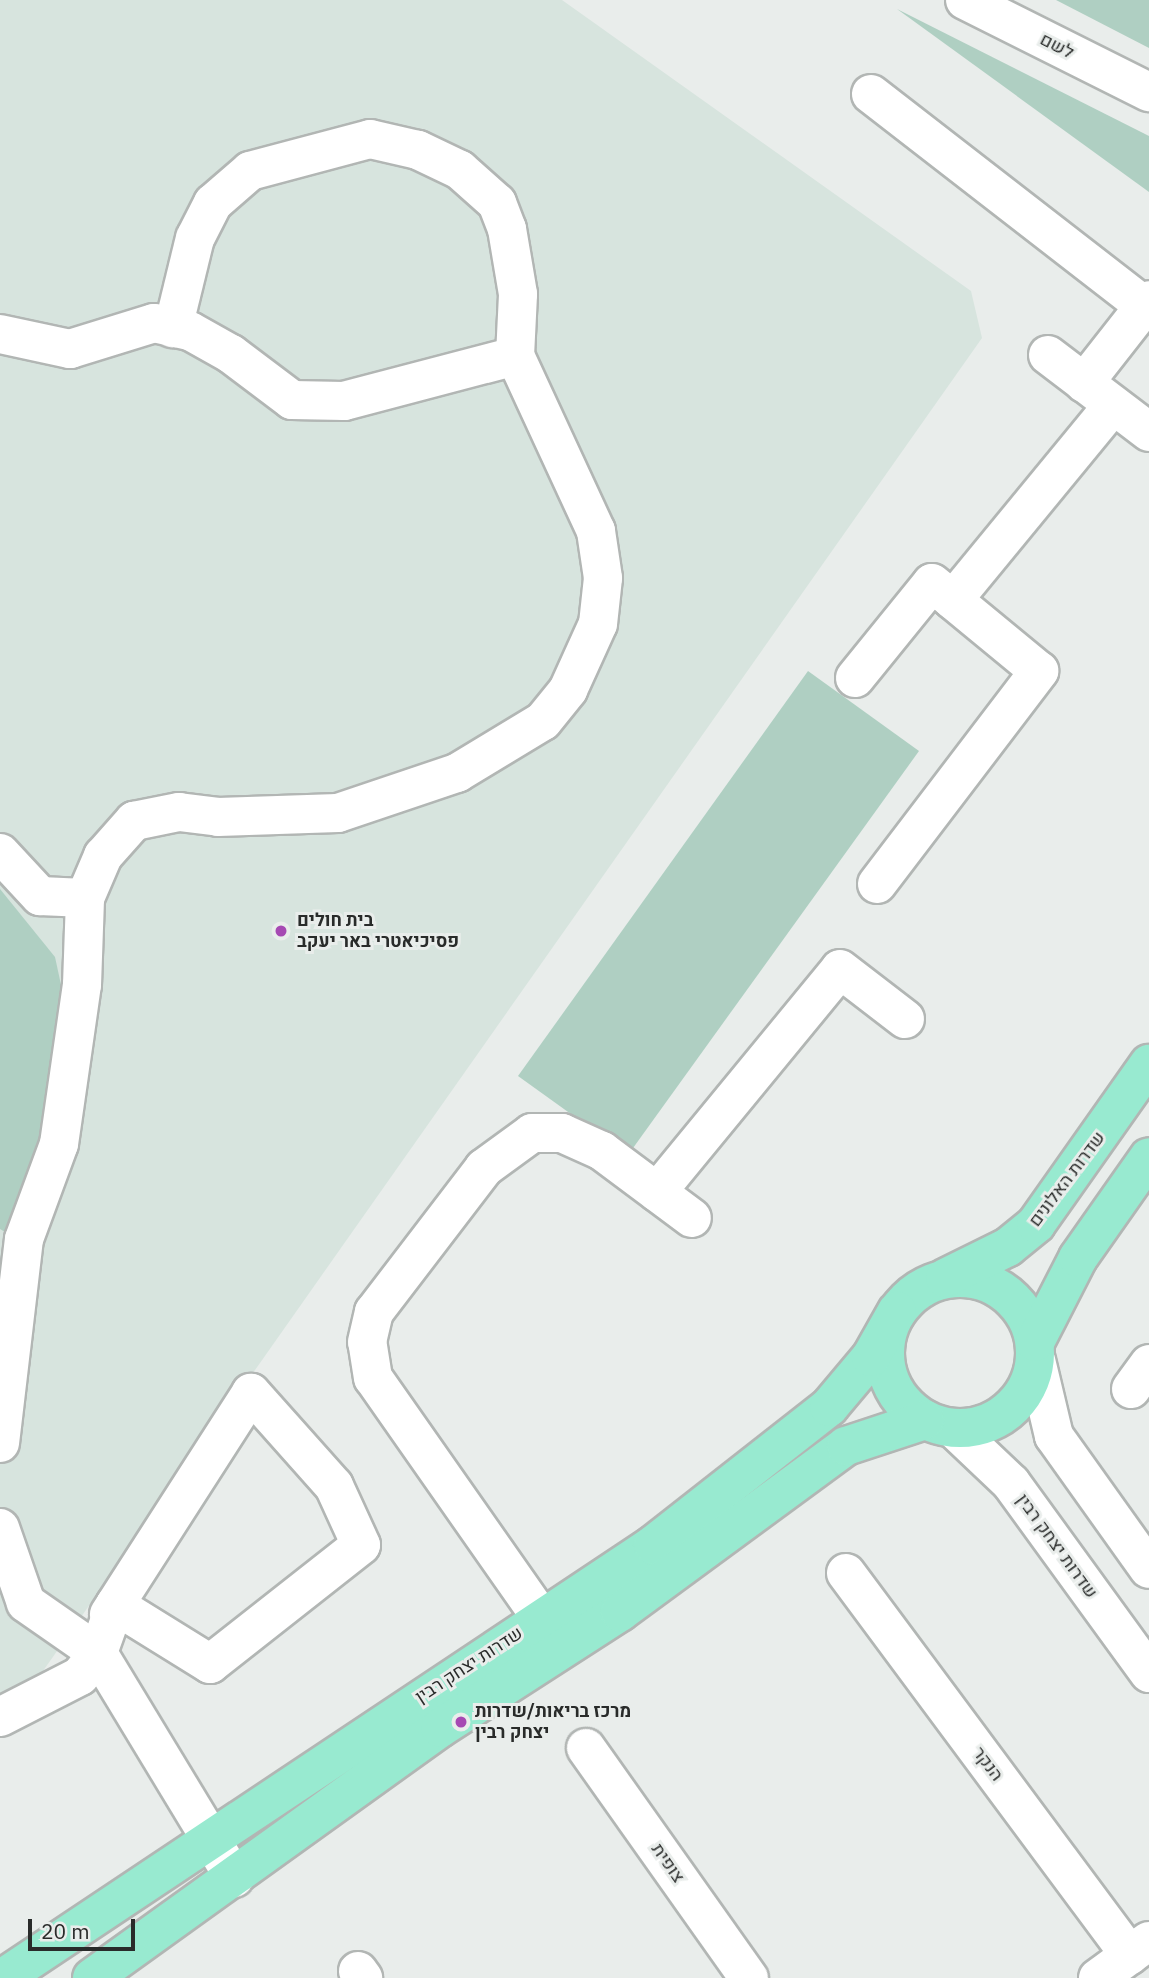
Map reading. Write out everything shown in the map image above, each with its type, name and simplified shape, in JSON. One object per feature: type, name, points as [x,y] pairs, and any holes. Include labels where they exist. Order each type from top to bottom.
[{"type":"main road","name":"שדרות האלונים","points":[[925,1286],[1008,1247],[1036,1224],[1149,1064]]},
{"type":"main road","points":[[92,1978],[440,1728],[609,1620],[846,1446],[939,1424],[999,1418],[1017,1403],[1035,1351],[1078,1258],[1149,1157]]},
{"type":"main road","points":[[939,1424],[905,1405],[885,1359],[897,1311],[925,1286],[964,1277],[985,1281],[1018,1305],[1035,1351]]},
{"type":"main road","name":"שדרות יצחק רבין","points":[[3,1978],[542,1619],[802,1432],[852,1383],[897,1311]]},
{"type":"street","name":"לשם","points":[[965,0],[1149,92]]},
{"type":"street","points":[[871,94],[1142,320],[1099,394],[953,600]]},
{"type":"street","points":[[0,1443],[8,1313],[24,1239],[60,1144],[74,1064],[85,898],[103,856],[134,821],[179,812],[218,817],[338,813],[457,773],[543,721],[568,690],[598,624],[603,578],[596,531],[515,356],[518,294],[497,203],[460,170],[418,150],[370,139],[290,155],[250,171],[213,203],[185,268],[173,328]]},
{"type":"street","points":[[0,334],[70,349],[154,323],[173,328],[231,354],[292,400],[344,401],[515,356]]},
{"type":"street","points":[[1048,355],[1149,432]]},
{"type":"street","points":[[855,678],[932,583],[1040,671],[877,884]]},
{"type":"street","points":[[0,853],[40,896],[85,898]]},
{"type":"street","points":[[657,1192],[840,969],[905,1019]]},
{"type":"street","points":[[542,1619],[373,1378],[368,1342],[374,1312],[484,1168],[532,1133],[562,1133],[602,1152],[692,1218]]},
{"type":"street","points":[[1035,1351],[1054,1436],[1149,1569]]},
{"type":"street","points":[[0,1717],[80,1676],[97,1653],[109,1614],[251,1393],[334,1486],[361,1545],[210,1664],[115,1605],[109,1614]]},
{"type":"street","name":"שדרות יצחק רבין","points":[[939,1424],[1011,1483],[1149,1673]]},
{"type":"street","points":[[0,1528],[26,1602],[97,1653],[234,1878]]},
{"type":"street","name":"הנקר","points":[[846,1573],[1139,1948]]},
{"type":"street","name":"צופית","points":[[586,1748],[749,1978]]},
{"type":"street","points":[[1098,1978],[1139,1948]]},
{"type":"shaded area","name":"בית חולים פסיכיאטרי באר יעקב","points":[[0,0],[562,0],[971,291],[982,338],[0,1732]]},
{"type":"green space","points":[[1056,0],[1149,0],[1149,48]]},
{"type":"green space","points":[[897,9],[1149,136],[1149,192]]},
{"type":"green space","points":[[808,671],[919,751],[628,1155],[518,1076]]},
{"type":"green space","points":[[0,889],[55,957],[66,1008],[53,1114],[5,1232],[0,1229]]},
{"type":"place","name":"בית חולים פסיכיאטרי באר יעקב","points":[[281,931]]},
{"type":"place","name":"מרכז בריאות/שדרות יצחק רבין","points":[[461,1722]]}]
